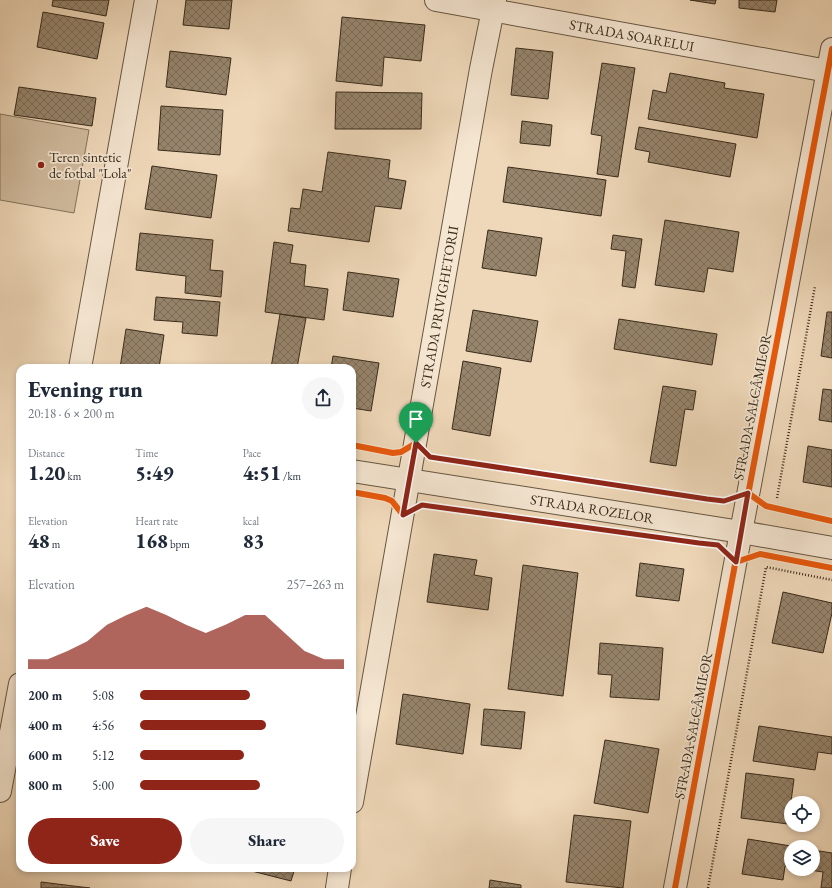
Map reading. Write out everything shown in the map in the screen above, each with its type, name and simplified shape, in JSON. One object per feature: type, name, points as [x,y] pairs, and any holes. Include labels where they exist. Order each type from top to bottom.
[{"type":"street","points":[[81,364],[146,0]]},
{"type":"street","name":"STRADA SOARELUI","points":[[436,0],[494,5],[828,71]]},
{"type":"street","name":"STRADA PRIVIGHETORII","points":[[356,779],[481,69],[494,5]]},
{"type":"street","name":"STRADA SALCÂMILOR","points":[[675,888],[740,532],[832,49]]},
{"type":"street","name":"STRADA ROZELOR","points":[[356,472],[740,532],[832,548]]},
{"type":"street","points":[[0,791],[16,705]]},
{"type":"street","points":[[337,888],[339,872]]},
{"type":"path","points":[[777,498],[816,280]]},
{"type":"path","points":[[708,888],[766,567],[832,580]]},
{"type":"shaded area","name":"Teren sintetic de fotbal \"Lola\"","points":[[0,114],[89,130],[74,213],[0,200]]},
{"type":"building","points":[[53,0],[109,0],[106,16],[52,6]]},
{"type":"building","points":[[186,0],[232,0],[229,29],[183,25]]},
{"type":"building","points":[[690,0],[716,0],[715,4]]},
{"type":"building","points":[[739,0],[777,0],[775,12],[739,8]]},
{"type":"building","points":[[43,12],[104,23],[97,59],[37,47]]},
{"type":"building","points":[[342,17],[425,25],[421,61],[384,57],[382,86],[336,81]]},
{"type":"building","points":[[516,48],[553,52],[548,99],[511,95]]},
{"type":"building","points":[[170,51],[231,58],[226,95],[166,87]]},
{"type":"building","points":[[602,63],[635,68],[618,177],[597,174],[602,136],[591,134]]},
{"type":"building","points":[[670,73],[725,83],[724,88],[764,94],[757,138],[648,119],[653,90],[666,93]]},
{"type":"building","points":[[19,87],[96,98],[92,126],[14,115]]},
{"type":"building","points":[[336,92],[422,93],[421,129],[335,129]]},
{"type":"building","points":[[161,106],[223,110],[220,155],[158,150]]},
{"type":"building","points":[[522,121],[552,125],[550,146],[520,143]]},
{"type":"building","points":[[639,127],[736,144],[730,177],[648,162],[650,152],[635,149]]},
{"type":"building","points":[[328,152],[390,160],[388,178],[406,181],[401,209],[375,206],[369,242],[288,231],[291,208],[300,209],[303,189],[322,192]]},
{"type":"building","points":[[152,166],[217,175],[211,218],[145,209]]},
{"type":"building","points":[[508,167],[606,180],[601,216],[503,202]]},
{"type":"building","points":[[665,220],[739,232],[733,272],[708,268],[704,292],[655,285]]},
{"type":"building","points":[[488,230],[542,238],[536,276],[482,268]]},
{"type":"building","points":[[140,233],[213,240],[210,270],[223,271],[221,297],[185,293],[186,276],[136,270]]},
{"type":"building","points":[[613,235],[642,239],[635,288],[622,286],[626,251],[611,249]]},
{"type":"building","points":[[274,242],[293,245],[290,263],[306,265],[304,286],[328,289],[324,320],[265,312]]},
{"type":"building","points":[[348,272],[399,279],[393,317],[343,310]]},
{"type":"building","points":[[156,297],[220,302],[217,336],[182,333],[183,322],[154,320]]},
{"type":"building","points":[[473,310],[538,321],[531,362],[466,351]]},
{"type":"building","points":[[827,312],[832,312],[832,358],[821,356]]},
{"type":"building","points":[[280,314],[306,318],[298,364],[272,364]]},
{"type":"building","points":[[619,319],[717,334],[712,365],[614,349]]},
{"type":"building","points":[[126,329],[164,335],[160,364],[121,364]]},
{"type":"building","points":[[333,356],[379,363],[371,411],[356,409],[356,364],[332,364]]},
{"type":"building","points":[[463,361],[501,368],[490,436],[452,429]]},
{"type":"building","points":[[663,386],[696,391],[693,410],[685,409],[676,466],[650,462]]},
{"type":"building","points":[[823,389],[832,390],[832,422],[819,420]]},
{"type":"building","points":[[808,446],[832,450],[832,487],[803,482]]},
{"type":"building","points":[[434,554],[477,560],[474,575],[492,578],[488,610],[427,602]]},
{"type":"building","points":[[640,563],[684,569],[679,601],[636,596]]},
{"type":"building","points":[[523,565],[578,573],[563,696],[508,689]]},
{"type":"building","points":[[783,592],[832,603],[832,613],[823,653],[772,643]]},
{"type":"building","points":[[600,643],[663,648],[659,700],[610,697],[612,675],[598,674]]},
{"type":"building","points":[[403,694],[470,704],[463,754],[396,744]]},
{"type":"building","points":[[484,709],[525,712],[521,749],[481,745]]},
{"type":"building","points":[[759,726],[832,737],[832,754],[818,752],[815,770],[753,761]]},
{"type":"building","points":[[605,740],[659,749],[648,813],[594,803]]},
{"type":"building","points":[[746,773],[794,779],[792,796],[784,796],[784,823],[741,818]]},
{"type":"building","points":[[574,815],[631,821],[623,888],[566,882]]},
{"type":"building","points":[[748,839],[784,845],[783,880],[742,874]]},
{"type":"building","points":[[820,851],[832,853],[832,888],[821,888],[823,872],[820,872]]},
{"type":"building","points":[[256,872],[294,872],[291,881]]},
{"type":"building","points":[[490,880],[521,885],[521,888],[489,888]]},
{"type":"building","points":[[41,882],[90,888],[41,888]]},
{"type":"cycle path","points":[[675,888],[832,49]]},
{"type":"cycle path","points":[[356,446],[393,453],[401,452],[416,443],[430,457],[707,499],[724,501],[748,493],[766,506],[832,521]]},
{"type":"cycle path","points":[[356,493],[385,498],[392,501],[403,515],[422,505],[718,545],[736,562],[760,554],[832,568]]},
{"type":"place","name":"Teren sintetic de fotbal \"Lola\"","points":[[41,165]]},
{"type":"route","points":[[416,443],[430,457],[707,499],[724,501],[748,493],[736,562],[718,545],[422,505],[403,515],[416,443]]}]
